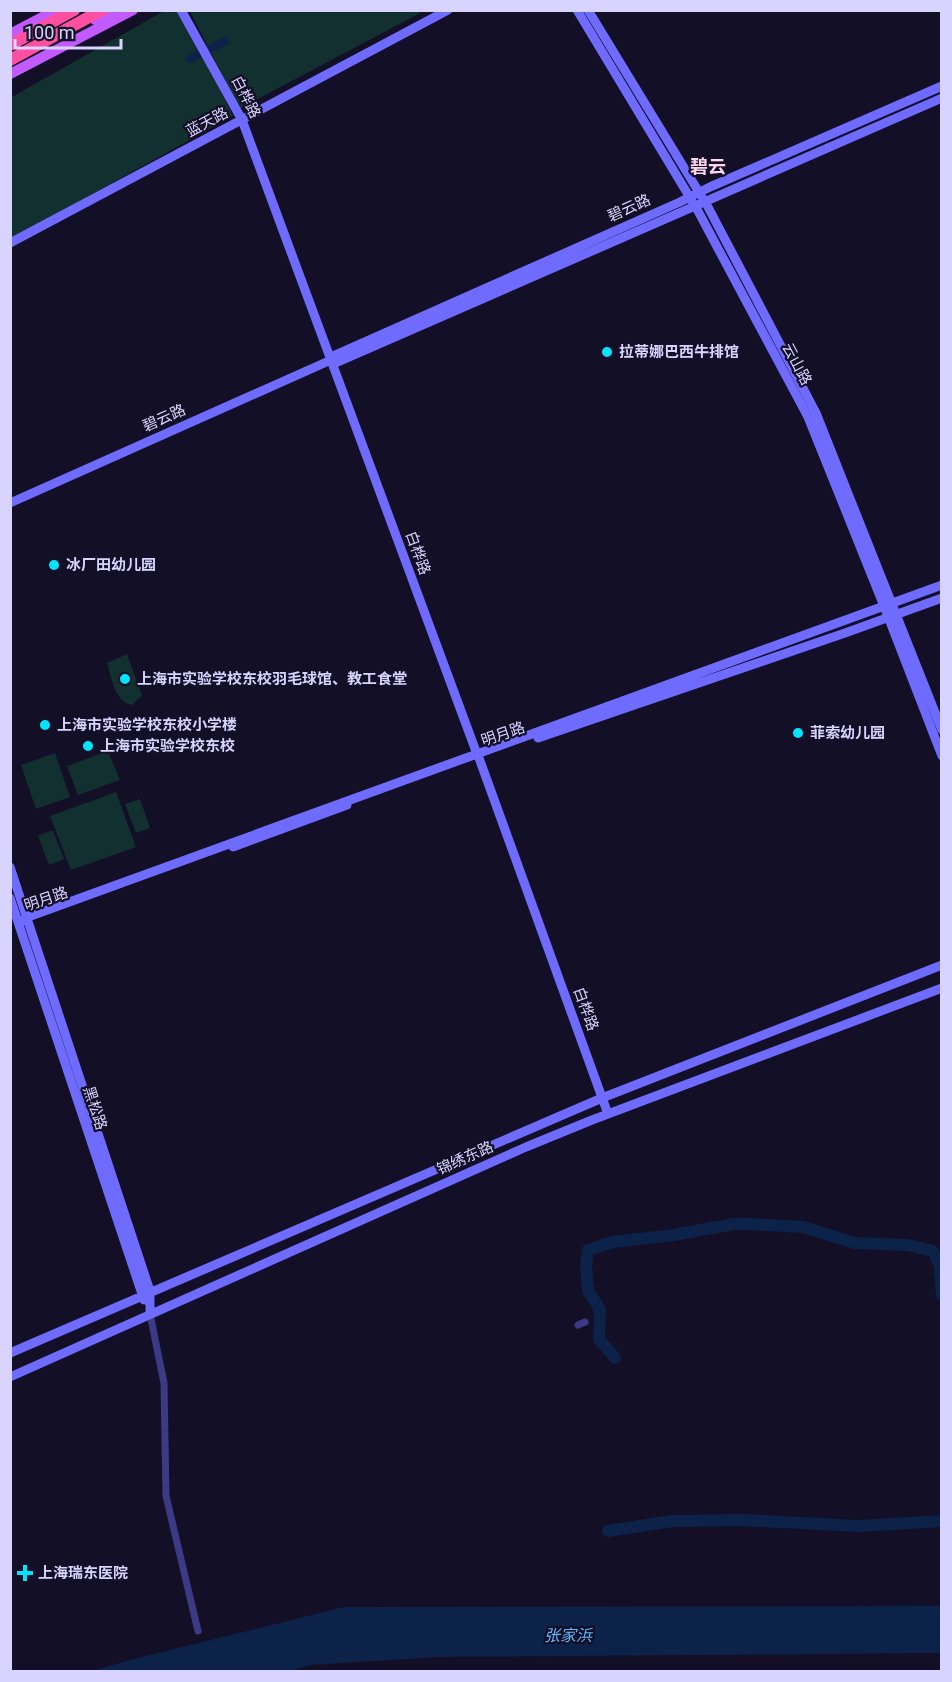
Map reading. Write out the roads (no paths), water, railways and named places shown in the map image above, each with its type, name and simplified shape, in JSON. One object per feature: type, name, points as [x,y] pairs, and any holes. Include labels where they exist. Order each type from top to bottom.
[{"type":"highway","points":[[10,45],[75,10]]},
{"type":"highway","points":[[10,60],[102,10]]},
{"type":"main road","points":[[10,34],[56,10]]},
{"type":"main road","points":[[10,66],[113,10]]},
{"type":"main road","points":[[10,74],[133,10]]},
{"type":"street","name":"白桦路","points":[[181,10],[242,120],[608,1114]]},
{"type":"street","name":"蓝天路","points":[[10,243],[448,10]]},
{"type":"street","name":"云山路","points":[[577,10],[692,202],[808,417],[888,604]]},
{"type":"street","name":"云山路","points":[[588,10],[705,202],[816,413],[942,756]]},
{"type":"street","name":"碧云路","points":[[692,202],[699,192],[942,86]]},
{"type":"street","name":"碧云路","points":[[10,503],[331,360],[338,362],[692,202],[705,202],[942,98]]},
{"type":"street","name":"明月路","points":[[478,756],[942,585]]},
{"type":"street","name":"明月路","points":[[25,921],[323,807],[942,598]]},
{"type":"street","name":"云山路","points":[[892,616],[942,730]]},
{"type":"street","points":[[10,867],[25,921],[146,1293],[164,1383],[166,1496],[198,1631]]},
{"type":"street","points":[[10,898],[25,921]]},
{"type":"street","name":"锦绣东路","points":[[10,1353],[602,1098],[942,965]]},
{"type":"street","name":"锦绣东路","points":[[10,1377],[520,1150],[608,1114],[942,988]]},
{"type":"water","name":"张家浜","points":[[941,1606],[941,1653],[439,1657],[310,1665],[287,1672],[92,1671],[344,1607]]},
{"type":"waterway","points":[[190,59],[225,41]]},
{"type":"waterway","points":[[615,1358],[599,1339],[600,1309],[588,1291],[586,1265],[588,1250],[613,1242],[674,1235],[734,1224],[803,1227],[855,1243],[908,1245],[933,1251],[940,1266],[942,1295]]},
{"type":"waterway","points":[[608,1531],[672,1521],[742,1520],[859,1526],[942,1521]]},
{"type":"place","name":"拉蒂娜巴西牛排馆","points":[[607,352]]},
{"type":"place","name":"冰厂田幼儿园","points":[[54,565]]},
{"type":"place","name":"上海市实验学校东校羽毛球馆、教工食堂","points":[[125,679]]},
{"type":"place","name":"上海市实验学校东校小学楼","points":[[45,725]]},
{"type":"place","name":"菲索幼儿园","points":[[798,733]]},
{"type":"place","name":"上海市实验学校东校","points":[[88,746]]},
{"type":"place","name":"上海瑞东医院","points":[[25,1573]]},
{"type":"district","name":"碧云","points":[[708,167]]}]
